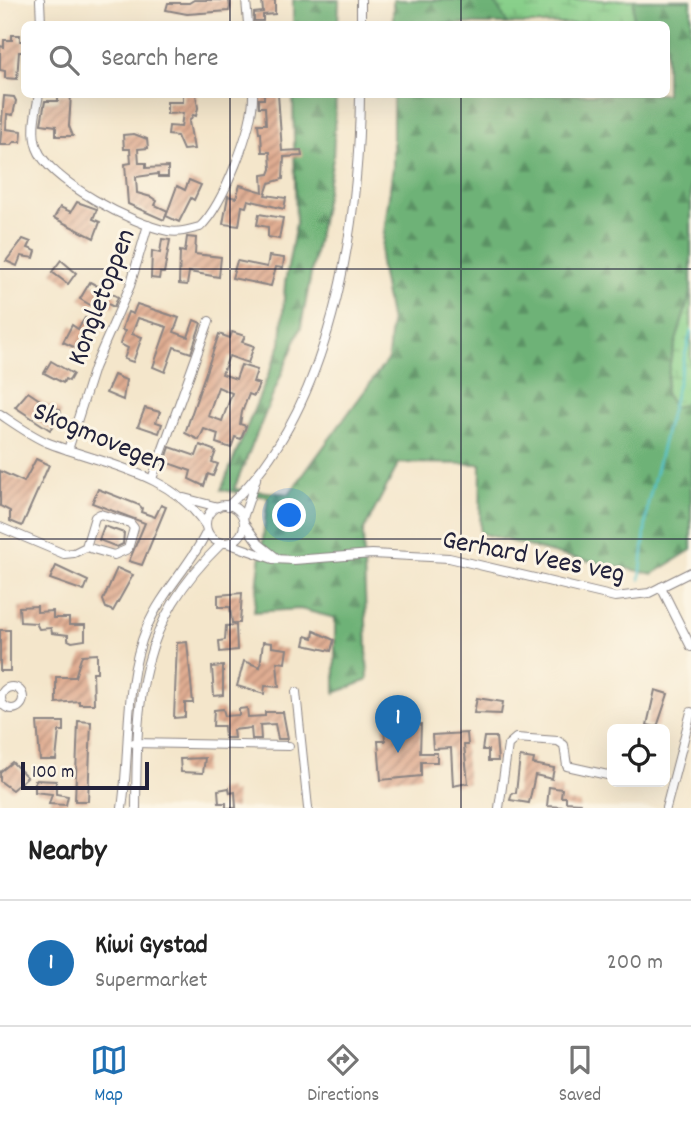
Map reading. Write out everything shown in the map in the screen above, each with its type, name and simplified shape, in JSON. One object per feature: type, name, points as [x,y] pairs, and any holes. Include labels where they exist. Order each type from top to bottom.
[{"type":"street","points":[[40,0],[41,21]]},
{"type":"street","points":[[246,0],[248,21]]},
{"type":"street","points":[[361,0],[361,21]]},
{"type":"street","points":[[39,98],[34,138],[44,160],[77,188],[148,225]]},
{"type":"street","name":"Kongletoppen","points":[[68,450],[94,368],[130,286],[148,225],[167,231],[188,231],[200,227],[208,220],[248,133],[252,98]]},
{"type":"street","points":[[136,808],[145,669],[158,630],[177,597],[224,543],[240,536],[256,479],[300,399],[335,303],[354,204],[360,98]]},
{"type":"street","points":[[152,479],[209,321]]},
{"type":"street","name":"Skogmovegen","points":[[0,414],[43,441],[152,479],[184,498],[218,507]]},
{"type":"street","points":[[228,506],[256,479]]},
{"type":"street","name":"Skogmovegen","points":[[184,498],[207,529]]},
{"type":"street","points":[[122,808],[135,666],[147,626],[169,589],[198,551],[207,529],[208,516],[218,507],[228,506],[237,510],[259,544],[278,559]]},
{"type":"street","points":[[0,527],[64,554],[86,547],[122,554],[128,549],[134,528],[130,523],[100,514],[95,517],[86,547]]},
{"type":"street","points":[[207,529],[213,539],[224,543]]},
{"type":"street","name":"Gerhard Vees veg","points":[[224,543],[278,559],[304,560],[372,554],[431,556],[475,562],[615,597],[639,596],[691,572]]},
{"type":"street","points":[[660,587],[691,647]]},
{"type":"street","points":[[296,692],[308,808]]},
{"type":"street","points":[[666,808],[691,712]]},
{"type":"street","points":[[499,808],[509,745],[516,738],[558,741],[564,746],[567,766],[607,775]]},
{"type":"street","points":[[127,743],[289,746]]},
{"type":"green space","points":[[293,0],[339,0],[338,21],[293,21]]},
{"type":"green space","points":[[393,0],[691,0],[691,292],[671,358],[665,393],[685,404],[691,388],[691,550],[653,574],[560,555],[480,533],[481,464],[399,463],[363,532],[368,680],[335,693],[335,618],[300,609],[254,612],[268,497],[221,490],[281,344],[285,283],[296,223],[293,98],[336,98],[333,159],[301,327],[234,489],[289,494],[388,359],[391,323],[380,263],[393,166],[393,98],[670,98],[670,21],[393,21]]},
{"type":"green space","points":[[493,0],[634,0],[633,21],[506,21]]},
{"type":"green space","points":[[691,292],[691,388],[685,404],[674,407],[665,393],[671,358]]},
{"type":"building","points":[[194,0],[229,0],[229,11],[187,14],[166,10],[168,3],[189,3]]},
{"type":"building","points":[[262,0],[275,0],[275,14],[263,15],[263,21],[254,21],[254,13],[263,12]]},
{"type":"building","points":[[12,35],[20,35],[21,52],[17,79],[5,78],[5,71],[0,70],[0,46],[4,47],[4,40],[12,40]]},
{"type":"building","points":[[4,96],[14,97],[16,101],[13,115],[7,114],[6,129],[22,131],[21,142],[11,145],[0,145]]},
{"type":"building","points":[[58,98],[71,98],[69,126],[73,136],[56,136],[56,126],[41,124],[45,101],[58,101]]},
{"type":"building","points":[[183,98],[197,98],[196,116],[193,115],[189,122],[194,149],[183,150],[177,136],[168,135],[169,126],[181,127],[183,113],[167,114],[167,102],[183,102]]},
{"type":"building","points":[[278,98],[282,151],[301,150],[302,156],[284,157],[283,179],[269,183],[265,195],[286,198],[284,209],[248,200],[246,207],[242,206],[239,226],[223,224],[228,196],[236,198],[240,185],[263,192],[262,175],[269,174],[271,169],[270,152],[262,152],[258,124],[266,124],[265,107],[259,107],[259,99]]},
{"type":"building","points":[[134,134],[147,139],[148,148],[138,149],[139,163],[146,163],[146,168],[168,167],[168,177],[158,177],[158,174],[136,177],[137,193],[151,197],[157,201],[155,205],[168,211],[164,220],[128,204],[125,164],[131,163],[130,149],[124,149],[123,135]]},
{"type":"building","points":[[189,180],[201,185],[179,222],[166,216],[177,186],[185,190]]},
{"type":"building","points":[[77,202],[97,209],[93,219],[100,222],[94,238],[54,218],[60,207],[71,212]]},
{"type":"building","points":[[259,214],[283,218],[279,239],[268,237],[268,227],[257,225]]},
{"type":"building","points":[[187,237],[196,238],[195,254],[221,257],[219,277],[189,272],[187,285],[179,284],[180,251],[185,252]]},
{"type":"building","points":[[23,239],[31,242],[28,248],[36,251],[34,258],[21,256],[17,266],[6,261]]},
{"type":"building","points":[[162,239],[170,240],[164,273],[160,273],[159,279],[151,278],[152,251],[160,253]]},
{"type":"building","points":[[269,256],[284,258],[283,268],[276,267],[271,286],[232,278],[237,261],[267,267]]},
{"type":"building","points":[[61,260],[76,273],[68,284],[52,272]]},
{"type":"building","points":[[90,282],[118,297],[114,307],[98,299],[92,306],[80,299]]},
{"type":"building","points":[[137,304],[179,318],[174,332],[188,337],[194,320],[201,323],[191,353],[174,347],[165,372],[153,367],[167,327],[138,318],[132,334],[142,337],[133,362],[124,359],[128,348],[120,344],[125,331],[122,330],[128,312],[133,314]]},
{"type":"building","points":[[85,318],[94,321],[78,349],[63,342],[72,325],[78,329]]},
{"type":"building","points":[[232,332],[245,336],[242,342],[254,346],[248,363],[229,356],[222,374],[236,379],[241,365],[257,370],[253,382],[259,384],[254,396],[249,394],[242,412],[240,424],[246,426],[241,439],[235,437],[231,448],[216,443],[218,434],[204,429],[199,440],[185,433],[219,334],[230,338]],"holes":[[[218,387],[232,393],[222,421],[208,416]]]},
{"type":"building","points":[[51,361],[73,374],[69,381],[65,379],[63,383],[44,373]]},
{"type":"building","points":[[114,375],[126,380],[123,400],[106,393]]},
{"type":"building","points":[[28,392],[60,410],[61,414],[50,430],[15,407]]},
{"type":"building","points":[[145,408],[160,412],[156,422],[162,424],[159,433],[138,426]]},
{"type":"building","points":[[200,445],[216,451],[212,462],[218,464],[213,476],[208,474],[204,486],[189,479],[191,471],[165,462],[170,447],[196,456]]},
{"type":"building","points":[[36,459],[49,465],[22,526],[10,521],[10,511],[0,506],[0,471],[24,482]]},
{"type":"building","points":[[98,489],[139,505],[141,512],[155,517],[161,505],[166,507],[142,565],[129,561],[145,523],[92,503]]},
{"type":"building","points":[[104,526],[124,533],[123,544],[117,547],[99,540]]},
{"type":"building","points":[[56,566],[88,581],[84,591],[50,579]]},
{"type":"building","points":[[117,568],[133,575],[113,611],[106,608],[103,600]]},
{"type":"building","points":[[242,593],[240,623],[232,623],[230,607],[218,607],[218,595]]},
{"type":"building","points":[[37,606],[37,612],[53,611],[53,618],[69,618],[69,625],[85,625],[85,640],[72,642],[68,640],[68,635],[52,633],[51,628],[39,629],[36,623],[20,622],[19,607]]},
{"type":"building","points":[[236,625],[237,650],[220,652],[219,641],[225,640],[226,626]]},
{"type":"building","points":[[0,630],[10,630],[10,671],[0,671]]},
{"type":"building","points":[[314,631],[334,640],[331,651],[304,645],[306,636],[313,638]]},
{"type":"building","points":[[187,642],[193,703],[185,703],[185,717],[174,718],[177,643]]},
{"type":"building","points":[[263,642],[272,643],[272,647],[287,649],[285,663],[277,662],[279,687],[265,686],[264,694],[237,686],[244,661],[260,667]]},
{"type":"building","points":[[97,654],[97,672],[93,672],[94,704],[79,704],[79,701],[56,703],[56,677],[75,677],[82,655]]},
{"type":"building","points":[[223,666],[223,695],[214,696],[212,667]]},
{"type":"building","points":[[655,690],[668,694],[658,724],[647,724]]},
{"type":"building","points":[[477,698],[503,702],[501,714],[474,713]]},
{"type":"building","points":[[247,708],[248,717],[265,716],[265,712],[283,712],[288,739],[278,739],[275,724],[260,725],[261,739],[252,739],[251,728],[233,730],[234,738],[225,738],[224,726],[213,726],[214,710],[223,709],[225,716],[239,715],[239,709]]},
{"type":"building","points":[[78,721],[91,722],[88,801],[75,801]]},
{"type":"building","points":[[37,722],[64,722],[64,731],[59,731],[56,760],[40,760]]},
{"type":"building","points":[[421,724],[420,753],[437,753],[437,762],[421,762],[421,776],[381,780],[378,741],[385,741],[384,726]]},
{"type":"building","points":[[467,733],[468,745],[464,745],[468,783],[453,786],[451,748],[433,749],[432,735]]},
{"type":"building","points":[[484,737],[496,737],[498,761],[488,761],[488,750],[482,750]]},
{"type":"building","points":[[520,757],[534,759],[533,764],[554,768],[552,779],[535,775],[529,803],[510,800],[512,793],[516,793]]},
{"type":"building","points":[[205,758],[203,773],[181,772],[180,759]]},
{"type":"building","points":[[12,762],[27,777],[12,790],[0,781],[0,772]]},
{"type":"building","points":[[35,780],[56,781],[56,794],[68,796],[66,805],[49,804],[52,794],[35,792]]},
{"type":"building","points":[[549,787],[562,789],[561,797],[566,797],[566,802],[580,803],[580,808],[547,806]]},
{"type":"building","points":[[229,788],[230,793],[235,792],[236,808],[226,808],[226,803],[219,803],[218,790]]},
{"type":"waterway","points":[[640,580],[648,503],[691,331]]},
{"type":"place","name":"Kiwi Gystad","points":[[398,753]]}]
